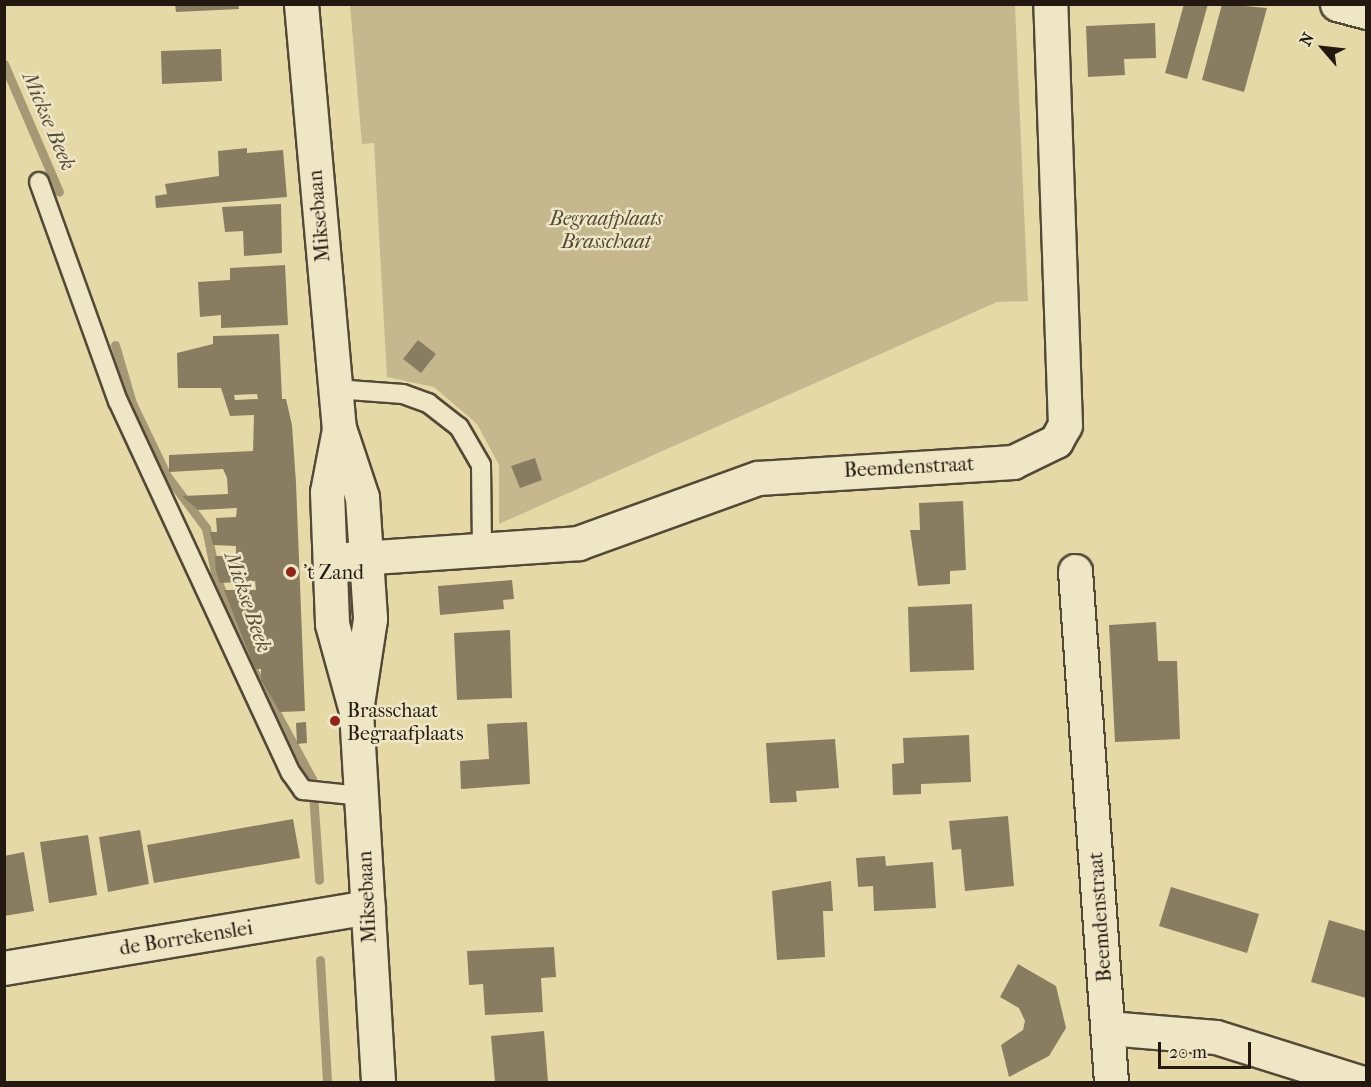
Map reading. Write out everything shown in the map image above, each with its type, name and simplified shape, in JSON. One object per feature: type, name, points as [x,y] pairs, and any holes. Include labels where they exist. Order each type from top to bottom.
[{"type":"street","name":"Miksebaan","points":[[301,4],[339,428],[362,497],[370,619],[356,711]]},
{"type":"street","name":"Beemdenstraat","points":[[330,560],[482,545],[578,543],[758,478],[1013,462],[1056,441],[1065,425],[1050,4]]},
{"type":"street","points":[[1337,4],[1366,12]]},
{"type":"street","name":"Miksebaan","points":[[339,428],[327,492],[332,624],[356,711],[378,1083]]},
{"type":"street","name":"Beemdenstraat","points":[[1075,571],[1111,1083]]},
{"type":"street","name":"de Borrekenslei","points":[[4,968],[368,907]]},
{"type":"street","points":[[1108,1029],[1216,1037],[1360,1083]]},
{"type":"lane","points":[[39,183],[118,400],[192,552],[227,644],[303,790],[326,796],[361,795]]},
{"type":"lane","points":[[335,389],[403,394],[428,403],[459,427],[481,465],[482,545]]},
{"type":"green space","name":"Begraafplaats Brasschaat","points":[[350,5],[1015,5],[1028,301],[997,302],[499,524],[499,465],[477,424],[434,387],[387,377],[374,143],[362,144]]},
{"type":"building","points":[[175,4],[238,4],[239,9],[176,12]]},
{"type":"building","points":[[1184,4],[1208,4],[1187,79],[1165,73]]},
{"type":"building","points":[[1222,4],[1267,8],[1244,92],[1202,80]]},
{"type":"building","points":[[1155,23],[1156,58],[1124,59],[1125,75],[1088,77],[1086,26]]},
{"type":"building","points":[[221,49],[222,81],[162,84],[161,51]]},
{"type":"building","points":[[247,148],[247,153],[283,150],[287,197],[156,208],[155,196],[167,194],[165,184],[219,176],[218,151]]},
{"type":"building","points":[[281,204],[282,253],[244,256],[243,231],[225,232],[222,207]]},
{"type":"building","points":[[285,265],[288,325],[221,328],[221,315],[200,317],[198,282],[230,280],[230,268]]},
{"type":"building","points":[[279,334],[282,399],[286,399],[292,425],[296,483],[305,711],[280,712],[261,680],[261,669],[255,669],[224,590],[256,590],[255,581],[220,583],[215,556],[236,556],[236,546],[213,545],[210,532],[217,532],[216,518],[236,517],[237,508],[198,510],[182,496],[228,494],[227,478],[223,469],[169,472],[169,455],[253,451],[254,415],[230,416],[221,388],[178,388],[177,353],[213,344],[213,336]],"holes":[[[257,394],[258,399],[235,400],[234,395]]]},
{"type":"building","points":[[418,340],[436,354],[421,373],[403,359]]},
{"type":"building","points":[[535,458],[542,480],[520,488],[511,466]]},
{"type":"building","points":[[963,501],[966,570],[950,571],[950,584],[918,586],[910,530],[920,530],[919,503]]},
{"type":"building","points":[[512,580],[514,599],[503,600],[504,609],[440,615],[438,586]]},
{"type":"building","points":[[972,604],[974,670],[910,672],[908,607]]},
{"type":"building","points":[[1156,622],[1158,661],[1177,661],[1180,739],[1115,742],[1109,625]]},
{"type":"building","points":[[510,630],[512,698],[457,700],[454,633]]},
{"type":"building","points":[[306,722],[307,743],[297,744],[296,723]]},
{"type":"building","points":[[527,722],[530,784],[461,789],[460,761],[489,759],[487,724]]},
{"type":"building","points":[[969,735],[971,782],[921,784],[921,794],[893,795],[892,764],[904,763],[903,738]]},
{"type":"building","points":[[835,739],[839,788],[796,791],[797,802],[770,803],[766,743]]},
{"type":"building","points":[[1008,816],[1014,886],[965,891],[961,849],[952,850],[949,821]]},
{"type":"building","points":[[293,819],[300,858],[154,883],[147,845]]},
{"type":"building","points":[[140,830],[149,884],[108,892],[99,837]]},
{"type":"building","points":[[88,835],[97,895],[49,903],[40,842]]},
{"type":"building","points":[[24,852],[34,911],[4,916],[4,856]]},
{"type":"building","points":[[885,856],[886,866],[933,862],[936,908],[874,911],[873,886],[858,887],[856,858]]},
{"type":"building","points":[[831,881],[833,911],[823,911],[825,957],[777,960],[772,891]]},
{"type":"building","points":[[1171,887],[1259,914],[1247,953],[1159,926]]},
{"type":"building","points":[[1329,920],[1366,931],[1366,998],[1311,982]]},
{"type":"building","points":[[554,947],[556,977],[541,978],[543,1012],[485,1015],[483,984],[469,985],[467,951]]},
{"type":"building","points":[[1018,964],[1056,986],[1066,1028],[1049,1056],[1009,1077],[1001,1045],[1023,1030],[1025,1021],[1019,1008],[1000,997]]},
{"type":"building","points":[[544,1031],[548,1082],[495,1082],[491,1036]]},
{"type":"waterway","name":"Mickse Beek","points":[[4,64],[59,192]]},
{"type":"waterway","name":"Mickse Beek","points":[[115,345],[132,403],[167,476],[206,528],[216,577],[249,662],[312,779],[319,880]]},
{"type":"waterway","name":"Mickse Beek","points":[[320,960],[327,1082]]},
{"type":"place","name":"'t Zand","points":[[291,572]]},
{"type":"place","name":"Brasschaat Begraafplaats","points":[[335,721]]}]
